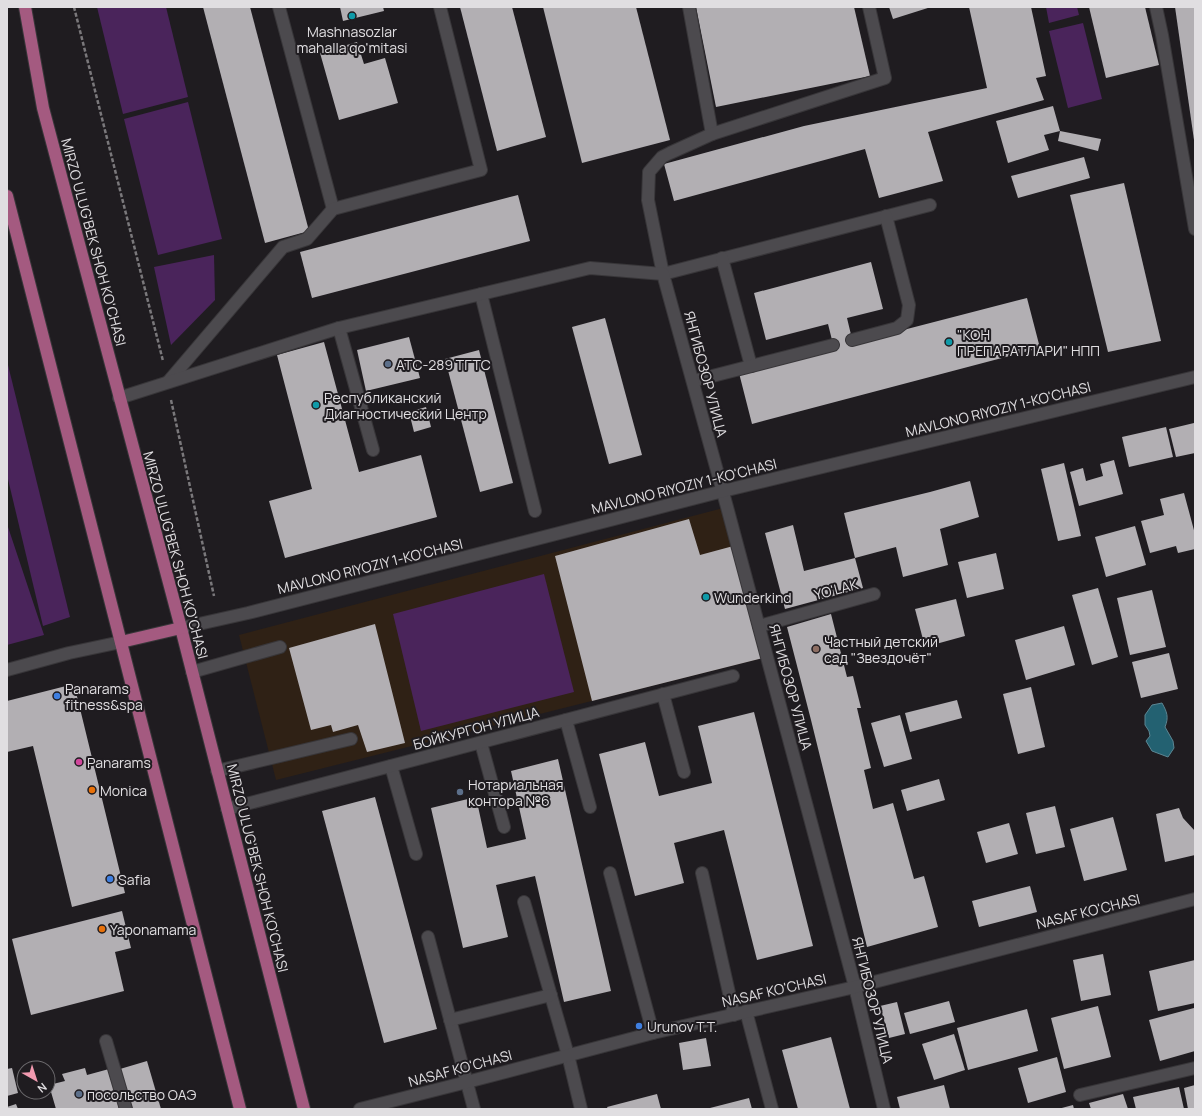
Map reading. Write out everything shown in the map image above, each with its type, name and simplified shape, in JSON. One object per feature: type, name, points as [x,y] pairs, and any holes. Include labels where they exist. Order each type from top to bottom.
[{"type":"main road","name":"MIRZO ULUG'BEK SHOH KO'CHASI","points":[[26,7],[43,108],[181,628],[304,1109]]},
{"type":"main road","points":[[7,196],[240,1109]]},
{"type":"main road","points":[[121,642],[181,628]]},
{"type":"street","points":[[280,7],[333,209]]},
{"type":"street","points":[[168,382],[283,247],[307,239],[333,209],[481,170],[440,7]]},
{"type":"street","points":[[689,7],[712,134]]},
{"type":"street","name":"ЯНГИБОЗОР УЛИЦА","points":[[869,7],[885,78],[712,134],[670,152],[662,157],[649,172],[648,200],[663,274],[723,491],[856,987],[884,1109]]},
{"type":"street","points":[[1156,7],[1195,229]]},
{"type":"street","points":[[119,398],[339,328],[590,268],[663,274],[930,205]]},
{"type":"street","points":[[852,340],[897,328],[907,320],[909,305],[886,216]]},
{"type":"street","points":[[722,258],[751,366]]},
{"type":"street","points":[[481,294],[535,511]]},
{"type":"street","points":[[339,328],[373,450]]},
{"type":"street","points":[[693,381],[833,345]]},
{"type":"street","name":"MAVLONO RIYOZIY 1-KO'CHASI","points":[[181,628],[256,611],[723,491],[1195,377]]},
{"type":"street","name":"YO'LAK","points":[[759,626],[874,594]]},
{"type":"street","points":[[7,670],[121,642]]},
{"type":"street","points":[[192,672],[280,647]]},
{"type":"street","name":"БОЙКУРГОН УЛИЦА","points":[[227,808],[733,676]]},
{"type":"street","points":[[663,694],[684,772]]},
{"type":"street","points":[[566,720],[590,807]]},
{"type":"street","points":[[217,771],[351,739]]},
{"type":"street","points":[[481,742],[504,827]]},
{"type":"street","points":[[391,766],[416,854]]},
{"type":"street","points":[[610,873],[653,1032]]},
{"type":"street","points":[[702,873],[740,1013],[772,1109]]},
{"type":"street","name":"NASAF KO'CHASI","points":[[360,1109],[653,1032],[856,987],[1195,899]]},
{"type":"street","points":[[524,902],[568,1055],[581,1109]]},
{"type":"street","points":[[428,937],[474,1109]]},
{"type":"street","points":[[450,1020],[551,995]]},
{"type":"street","points":[[106,1041],[126,1109]]},
{"type":"street","points":[[1080,1095],[1195,1068]]},
{"type":"path","points":[[74,7],[168,382],[171,405],[214,596]]},
{"type":"shaded area","points":[[97,7],[166,7],[188,97],[123,114]]},
{"type":"shaded area","points":[[1046,7],[1077,7],[1079,15],[1049,23]]},
{"type":"shaded area","points":[[1083,23],[1102,99],[1068,108],[1049,31]]},
{"type":"shaded area","points":[[188,102],[222,239],[158,255],[124,119]]},
{"type":"shaded area","points":[[214,255],[215,300],[171,345],[154,267]]},
{"type":"shaded area","points":[[7,361],[70,617],[43,626],[7,475]]},
{"type":"shaded area","points":[[727,507],[767,657],[276,780],[239,635]]},
{"type":"shaded area","points":[[7,524],[44,635],[7,645]]},
{"type":"shaded area","points":[[544,574],[574,692],[421,731],[393,614]]},
{"type":"water","points":[[1162,703],[1167,715],[1165,727],[1173,741],[1174,748],[1168,757],[1152,751],[1146,741],[1150,736],[1145,725],[1145,715],[1152,705]]},
{"type":"building","points":[[203,7],[250,7],[309,231],[265,243]]},
{"type":"building","name":"Mashnasozlar mahalla qo'mitasi","points":[[340,7],[383,7],[384,11],[343,21]]},
{"type":"building","points":[[460,7],[512,7],[546,137],[497,151]]},
{"type":"building","points":[[543,7],[636,7],[670,140],[582,163]]},
{"type":"building","points":[[696,7],[854,7],[870,76],[716,107]]},
{"type":"building","points":[[889,7],[931,7],[893,19]]},
{"type":"building","points":[[969,7],[1031,7],[1046,76],[1036,78],[1044,100],[928,132],[943,181],[879,198],[865,149],[674,201],[664,164],[804,126],[987,88]]},
{"type":"building","points":[[1089,7],[1145,7],[1159,65],[1106,78]]},
{"type":"building","points":[[1175,7],[1195,7],[1195,140],[1194,140]]},
{"type":"building","points":[[357,42],[364,64],[385,58],[398,103],[339,120],[320,53]]},
{"type":"building","points":[[1053,106],[1060,131],[1044,135],[1049,150],[1008,163],[996,121]]},
{"type":"building","points":[[1060,131],[1101,139],[1098,151],[1058,141]]},
{"type":"building","points":[[1084,157],[1090,178],[1018,198],[1011,176]]},
{"type":"building","points":[[1124,183],[1161,341],[1108,352],[1070,195]]},
{"type":"building","points":[[518,195],[530,241],[312,298],[300,252]]},
{"type":"building","name":"\"КОН ПРЕПАРАТЛАРИ\" НПП","points":[[871,262],[883,309],[847,318],[853,343],[1027,298],[1040,348],[752,424],[739,373],[834,348],[828,324],[766,340],[754,293]]},
{"type":"building","points":[[605,318],[642,455],[609,464],[572,327]]},
{"type":"building","name":"АТС-289 ТГТС","points":[[409,337],[420,378],[366,391],[357,350]]},
{"type":"building","name":"Республиканский Диагностический Центр","points":[[324,342],[359,472],[421,455],[437,517],[285,558],[269,501],[312,489],[277,355]]},
{"type":"building","points":[[479,350],[513,483],[480,492],[445,359]]},
{"type":"building","points":[[426,407],[431,427],[414,432],[409,412]]},
{"type":"building","points":[[1194,423],[1195,453],[1176,457],[1169,429]]},
{"type":"building","points":[[1166,427],[1173,457],[1129,467],[1122,437]]},
{"type":"building","points":[[1114,460],[1123,494],[1079,506],[1070,472],[1083,468],[1086,481],[1103,476],[1100,464]]},
{"type":"building","points":[[1064,463],[1081,536],[1058,541],[1041,469]]},
{"type":"building","points":[[970,481],[979,517],[940,529],[948,565],[903,577],[896,547],[855,558],[844,513]]},
{"type":"building","points":[[1184,493],[1195,534],[1195,549],[1178,553],[1176,546],[1150,553],[1141,521],[1164,515],[1160,499]]},
{"type":"building","points":[[689,519],[700,555],[737,545],[767,657],[592,701],[555,556]]},
{"type":"building","points":[[793,525],[804,571],[855,558],[863,588],[785,609],[765,533]]},
{"type":"building","points":[[1135,526],[1146,565],[1106,577],[1095,537]]},
{"type":"building","points":[[996,553],[1004,589],[967,598],[958,562]]},
{"type":"building","points":[[1098,588],[1118,657],[1092,665],[1072,595]]},
{"type":"building","points":[[1152,590],[1166,647],[1130,655],[1117,598]]},
{"type":"building","points":[[956,599],[965,636],[925,647],[915,609]]},
{"type":"building","points":[[831,614],[847,677],[853,676],[861,708],[857,708],[871,768],[864,770],[873,809],[893,803],[914,879],[924,876],[938,927],[867,947],[787,627]]},
{"type":"building","points":[[375,624],[405,743],[367,752],[358,725],[333,732],[331,725],[311,730],[289,648]]},
{"type":"building","points":[[1064,626],[1075,665],[1026,680],[1015,640]]},
{"type":"building","points":[[1169,653],[1178,689],[1141,698],[1132,662]]},
{"type":"building","points":[[74,684],[125,893],[72,907],[33,746],[7,752],[7,701]]},
{"type":"building","points":[[1031,687],[1045,747],[1018,754],[1003,694]]},
{"type":"building","points":[[957,700],[962,718],[910,732],[905,713]]},
{"type":"building","points":[[754,712],[813,946],[757,960],[724,830],[674,843],[684,883],[635,896],[599,754],[645,742],[659,796],[712,783],[698,726]]},
{"type":"building","points":[[900,715],[912,759],[884,767],[871,723]]},
{"type":"building","points":[[558,759],[611,991],[564,1002],[535,876],[496,885],[508,937],[463,948],[431,808],[476,797],[487,848],[526,839],[511,771]]},
{"type":"building","points":[[939,779],[945,800],[907,811],[901,790]]},
{"type":"building","points":[[375,797],[437,1029],[384,1043],[322,811]]},
{"type":"building","points":[[1055,806],[1065,847],[1036,854],[1026,813]]},
{"type":"building","points":[[1179,808],[1183,818],[1195,831],[1195,855],[1165,862],[1156,814]]},
{"type":"building","points":[[1113,817],[1127,870],[1084,881],[1070,829]]},
{"type":"building","points":[[1009,823],[1018,854],[986,863],[977,832]]},
{"type":"building","points":[[1030,886],[1037,912],[979,927],[972,901]]},
{"type":"building","points":[[122,911],[131,948],[115,952],[124,991],[31,1015],[12,939]]},
{"type":"building","points":[[1103,954],[1111,995],[1081,1001],[1073,960]]},
{"type":"building","points":[[1195,960],[1195,1003],[1158,1011],[1149,971]]},
{"type":"building","points":[[949,1001],[955,1022],[910,1034],[904,1013]]},
{"type":"building","points":[[897,1002],[905,1034],[889,1038],[880,1006]]},
{"type":"building","points":[[1098,1006],[1111,1057],[1064,1069],[1051,1018]]},
{"type":"building","points":[[1194,1008],[1195,1051],[1160,1061],[1149,1020]]},
{"type":"building","points":[[1027,1009],[1038,1051],[968,1070],[957,1028]]},
{"type":"building","points":[[954,1034],[965,1070],[934,1080],[922,1044]]},
{"type":"building","points":[[831,1037],[850,1109],[798,1109],[782,1050]]},
{"type":"building","points":[[706,1038],[711,1066],[683,1070],[679,1043]]},
{"type":"building","points":[[1057,1057],[1066,1092],[1028,1103],[1018,1068]]},
{"type":"building","points":[[147,1061],[161,1109],[131,1109],[120,1069]]},
{"type":"building","points":[[12,1068],[16,1085],[16,1094],[7,1096],[7,1069]]},
{"type":"building","points":[[85,1068],[87,1075],[109,1069],[119,1109],[56,1109],[53,1100],[56,1100],[56,1083],[65,1081],[62,1074]]},
{"type":"building","points":[[944,1085],[950,1109],[900,1109],[897,1097]]},
{"type":"building","points":[[1195,1085],[1195,1109],[1188,1109],[1184,1088]]},
{"type":"building","points":[[1179,1087],[1184,1109],[1136,1109],[1133,1097]]},
{"type":"building","points":[[657,1094],[661,1109],[608,1109],[607,1107]]},
{"type":"building","points":[[1123,1094],[1128,1109],[1091,1109],[1089,1103]]},
{"type":"building","points":[[749,1098],[752,1109],[710,1109],[710,1108]]},
{"type":"building","points":[[16,1104],[18,1109],[7,1109],[7,1107]]},
{"type":"building","points":[[1073,1105],[1074,1109],[1058,1109]]},
{"type":"place","name":"Mashnasozlar mahalla qo'mitasi","points":[[352,16]]},
{"type":"place","name":"\"КОН ПРЕПАРАТЛАРИ\" НПП","points":[[949,342]]},
{"type":"place","name":"АТС-289 ТГТС","points":[[388,364]]},
{"type":"place","name":"Республиканский Диагностический Центр","points":[[316,405]]},
{"type":"place","name":"Wunderkind","points":[[706,597]]},
{"type":"place","name":"Частный детский сад \"Звездочёт\"","points":[[816,649]]},
{"type":"place","name":"Panarams fitness&spa","points":[[57,696]]},
{"type":"place","name":"Panarams","points":[[79,762]]},
{"type":"place","name":"Monica","points":[[92,790]]},
{"type":"place","name":"Нотариальная контора №6","points":[[460,792]]},
{"type":"place","name":"Safia","points":[[110,879]]},
{"type":"place","name":"Yaponamama","points":[[102,929]]},
{"type":"place","name":"Urunov T.T.","points":[[639,1026]]},
{"type":"place","name":"посольство ОАЭ","points":[[79,1094]]}]
